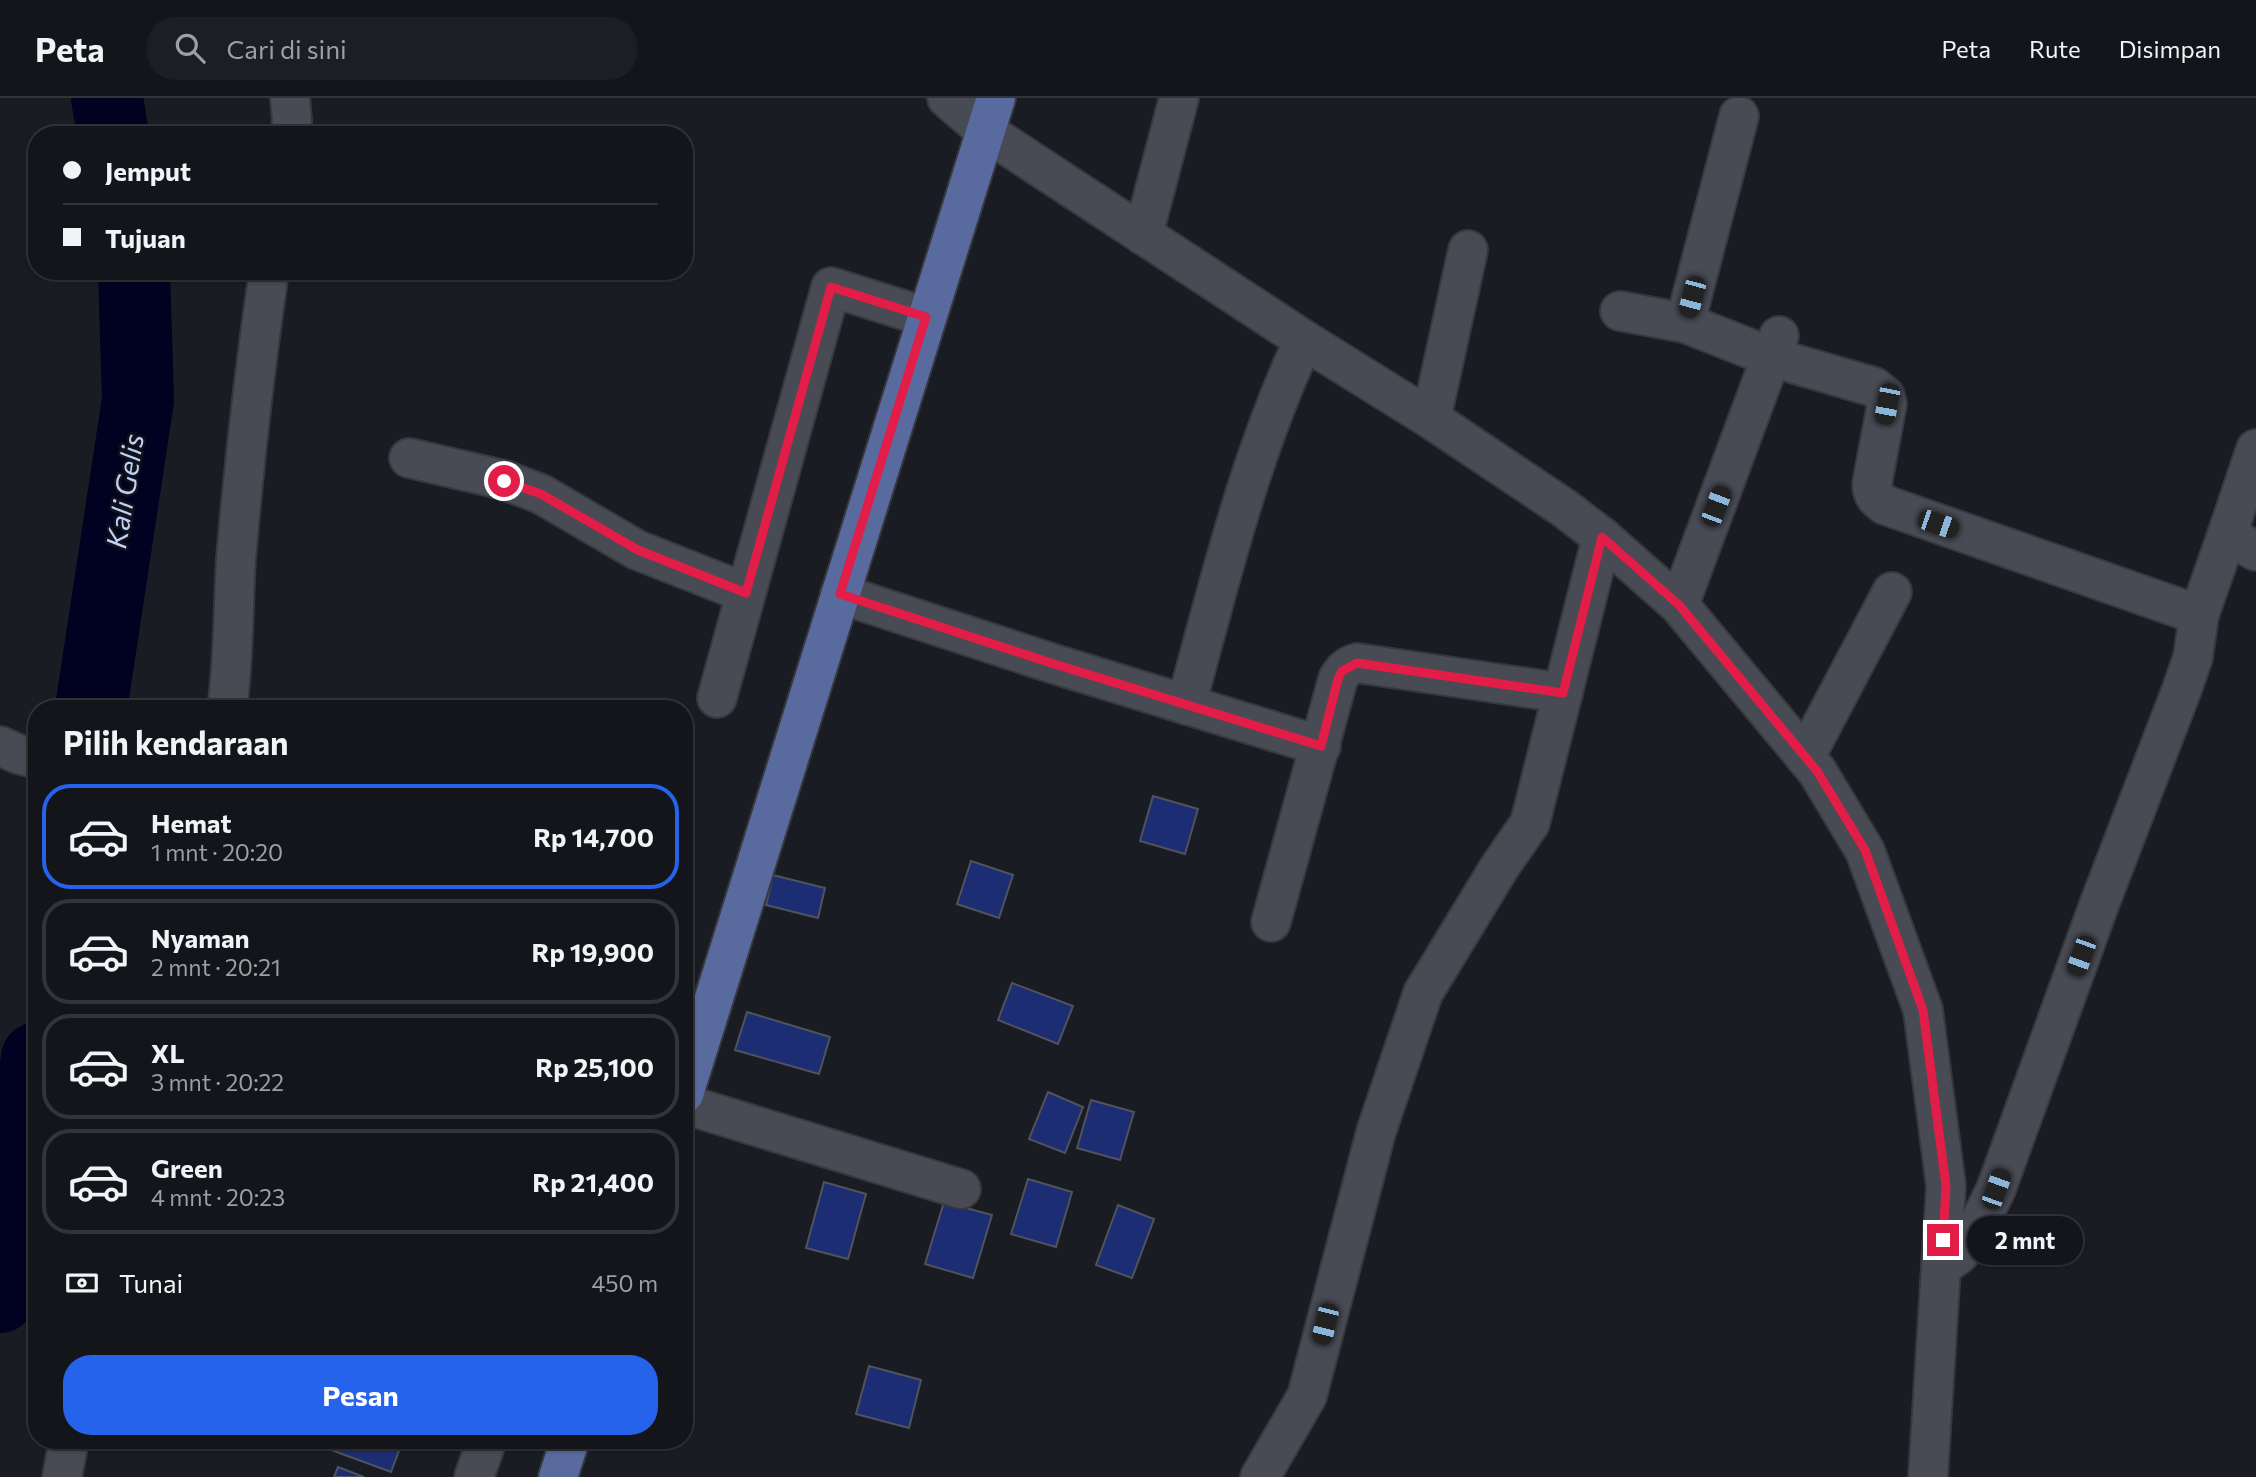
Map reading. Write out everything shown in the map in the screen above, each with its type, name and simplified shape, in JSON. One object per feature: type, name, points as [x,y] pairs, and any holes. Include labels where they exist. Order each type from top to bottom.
[{"type":"main road","points":[[693,1065],[990,115]]},
{"type":"main road","points":[[558,1477],[567,1449]]},
{"type":"street","points":[[290,98],[291,126]]},
{"type":"street","points":[[947,98],[990,115],[1143,235],[1431,419],[1564,508],[1602,537],[1679,605],[1817,771],[1865,850],[1923,1010],[1946,1186],[1928,1477]]},
{"type":"street","points":[[1143,235],[1179,98]]},
{"type":"street","points":[[1685,323],[1739,116]]},
{"type":"street","points":[[1431,419],[1468,250]]},
{"type":"street","points":[[228,700],[236,560],[257,354],[268,280]]},
{"type":"street","points":[[717,698],[831,287],[926,317]]},
{"type":"street","points":[[1620,311],[1685,323],[1775,347],[1874,387],[1885,396],[1887,404],[1871,484],[1872,493],[1885,505],[2199,615]]},
{"type":"street","points":[[1186,705],[1243,498],[1279,393],[1304,340]]},
{"type":"street","points":[[1679,605],[1775,347]]},
{"type":"street","points":[[1941,1267],[1959,1254],[1972,1238],[1996,1189],[2099,905],[2182,689],[2193,657],[2199,615],[2242,543],[2256,449]]},
{"type":"street","points":[[410,458],[504,481],[541,494],[638,550],[746,593]]},
{"type":"street","points":[[1260,1477],[1307,1396],[1376,1132],[1423,993],[1499,868],[1530,823],[1602,537]]},
{"type":"street","points":[[1805,757],[1892,592]]},
{"type":"street","points":[[840,594],[1321,746]]},
{"type":"street","points":[[1271,922],[1342,671],[1357,663],[1563,693]]},
{"type":"street","points":[[693,1107],[961,1189]]},
{"type":"street","points":[[62,1477],[67,1449]]},
{"type":"street","points":[[474,1477],[484,1449]]},
{"type":"building","points":[[1153,796],[1198,809],[1185,854],[1140,841]]},
{"type":"building","points":[[971,861],[1013,875],[999,918],[957,904]]},
{"type":"building","points":[[773,875],[825,888],[818,918],[766,905]]},
{"type":"building","points":[[1012,983],[1073,1006],[1058,1044],[998,1020]]},
{"type":"building","points":[[747,1012],[830,1037],[819,1074],[735,1050]]},
{"type":"building","points":[[1048,1092],[1083,1107],[1065,1153],[1029,1139]]},
{"type":"building","points":[[1091,1100],[1134,1112],[1120,1160],[1077,1148]]},
{"type":"building","points":[[1028,1179],[1072,1192],[1056,1247],[1011,1234]]},
{"type":"building","points":[[824,1182],[866,1194],[848,1259],[806,1248]]},
{"type":"building","points":[[944,1202],[992,1215],[973,1278],[925,1264]]},
{"type":"building","points":[[1118,1205],[1154,1219],[1132,1278],[1096,1265]]},
{"type":"building","points":[[869,1366],[921,1380],[909,1428],[856,1414]]},
{"type":"building","points":[[328,1449],[400,1449],[391,1472]]},
{"type":"building","points":[[338,1467],[364,1477],[334,1477]]},
{"type":"waterway","name":"Kali Gelis","points":[[107,98],[112,126]]},
{"type":"waterway","name":"Kali Gelis","points":[[92,700],[138,400],[134,280]]},
{"type":"waterway","name":"Kali Gelis","points":[[0,1297],[28,1116]]},
{"type":"route","points":[[504,481],[541,494],[638,550],[746,593],[831,287],[926,317],[840,594],[1051,663],[1321,746],[1338,679],[1349,665],[1357,663],[1563,693],[1602,537],[1679,605],[1817,771],[1865,850],[1923,1010],[1946,1186],[1943,1240]]}]
